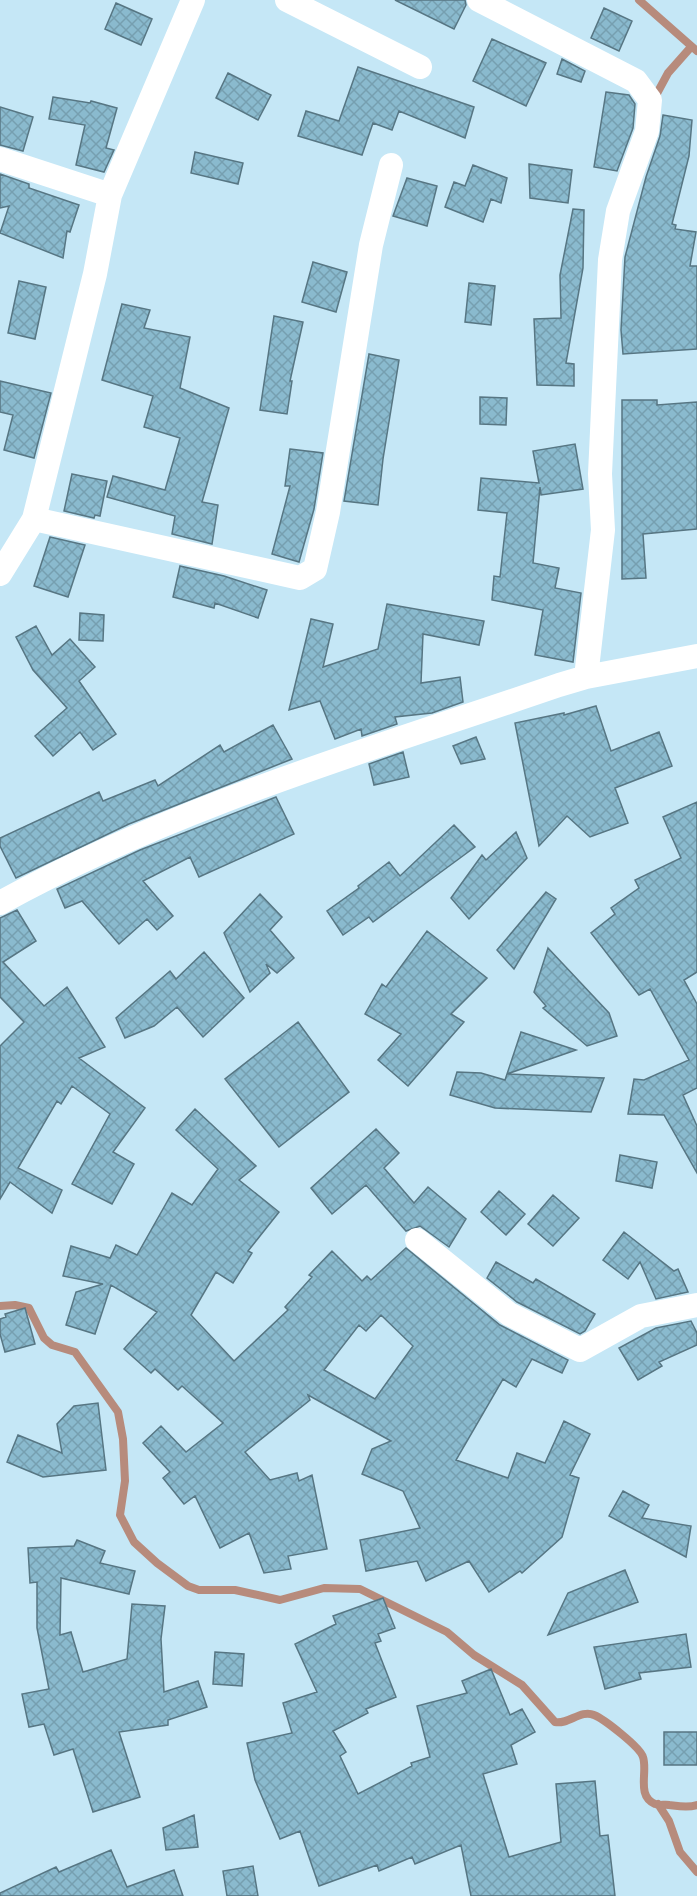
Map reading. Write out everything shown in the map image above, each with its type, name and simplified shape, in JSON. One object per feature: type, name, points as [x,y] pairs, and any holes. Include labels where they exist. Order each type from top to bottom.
[{"type":"street","points":[[0,574],[34,519],[95,274],[110,195],[192,0]]},
{"type":"street","points":[[287,0],[420,68]]},
{"type":"street","points":[[479,0],[636,81],[650,100],[647,131],[618,211],[610,260],[600,474],[603,530],[586,677]]},
{"type":"street","points":[[0,159],[110,195]]},
{"type":"street","points":[[34,519],[300,578],[315,568],[328,512],[371,245],[391,165]]},
{"type":"street","points":[[0,903],[89,856],[177,818],[586,677],[697,656]]},
{"type":"street","points":[[417,1240],[509,1314],[580,1350],[641,1316],[697,1305]]},
{"type":"building","points":[[395,0],[465,0],[466,5],[454,29]]},
{"type":"building","points":[[116,3],[152,19],[141,45],[105,29]]},
{"type":"building","points":[[604,8],[632,21],[619,51],[591,38]]},
{"type":"building","points":[[492,39],[546,63],[526,106],[473,81]]},
{"type":"building","points":[[562,59],[585,71],[581,82],[557,74]]},
{"type":"building","points":[[358,67],[474,107],[465,138],[399,111],[392,130],[373,123],[362,155],[298,136],[306,111],[339,121]]},
{"type":"building","points":[[228,73],[271,95],[258,120],[216,98]]},
{"type":"building","points":[[606,92],[629,95],[635,104],[633,128],[617,171],[594,167]]},
{"type":"building","points":[[53,97],[90,103],[91,101],[117,108],[106,148],[114,150],[104,172],[76,165],[85,125],[49,119]]},
{"type":"building","points":[[0,107],[33,117],[23,151],[0,145]]},
{"type":"building","points":[[663,115],[692,120],[689,156],[672,224],[676,225],[675,229],[696,232],[690,266],[697,266],[697,349],[623,354],[621,330],[625,257],[646,177],[660,136]]},
{"type":"building","points":[[195,152],[243,163],[238,184],[191,173]]},
{"type":"building","points":[[529,164],[572,170],[568,203],[530,198]]},
{"type":"building","points":[[473,165],[507,178],[501,203],[491,199],[483,222],[445,207],[454,182],[465,186]]},
{"type":"building","points":[[0,174],[29,184],[29,188],[79,205],[70,232],[67,231],[63,258],[0,233],[9,206],[0,208]]},
{"type":"building","points":[[407,178],[437,186],[427,226],[393,216]]},
{"type":"building","points":[[573,209],[584,210],[583,268],[566,363],[574,364],[574,386],[537,385],[534,319],[561,318],[560,275]]},
{"type":"building","points":[[313,262],[347,272],[336,312],[302,302]]},
{"type":"building","points":[[19,281],[46,287],[35,339],[8,333]]},
{"type":"building","points":[[469,283],[495,286],[491,325],[465,322]]},
{"type":"building","points":[[122,304],[150,310],[144,328],[190,337],[180,388],[229,408],[202,502],[218,505],[212,544],[172,534],[175,516],[107,497],[113,476],[165,490],[180,438],[144,427],[153,396],[102,380]]},
{"type":"building","points":[[274,316],[303,322],[290,381],[292,381],[287,414],[260,410]]},
{"type":"building","points":[[369,354],[399,360],[378,505],[344,501]]},
{"type":"building","points":[[0,381],[51,393],[34,458],[4,450],[13,415],[0,412]]},
{"type":"building","points":[[480,397],[507,398],[506,425],[480,424]]},
{"type":"building","points":[[622,400],[657,400],[657,405],[697,402],[697,529],[643,534],[646,578],[622,579]]},
{"type":"building","points":[[575,444],[583,489],[541,495],[540,487],[533,563],[559,568],[555,588],[581,593],[573,662],[535,655],[543,610],[492,600],[494,576],[500,577],[507,513],[478,510],[481,478],[539,483],[533,451]]},
{"type":"building","points":[[290,449],[323,453],[314,509],[299,562],[272,554],[290,486],[285,486]]},
{"type":"building","points":[[72,474],[107,481],[100,516],[95,515],[94,518],[64,511]]},
{"type":"building","points":[[50,537],[85,545],[68,597],[34,586]]},
{"type":"building","points":[[180,566],[224,576],[267,590],[258,618],[215,603],[214,608],[173,597]]},
{"type":"building","points":[[387,604],[484,621],[479,645],[423,634],[421,683],[460,677],[463,702],[432,713],[395,717],[397,724],[362,736],[361,729],[335,739],[320,701],[289,710],[311,619],[333,624],[323,667],[378,649]]},
{"type":"building","points":[[80,613],[104,615],[103,641],[79,640]]},
{"type":"building","points":[[36,626],[52,655],[70,639],[95,667],[79,681],[116,734],[93,750],[80,732],[53,756],[35,736],[67,708],[33,670],[16,637]]},
{"type":"building","points":[[596,706],[611,751],[659,732],[672,766],[615,788],[628,823],[590,837],[567,816],[539,846],[515,723],[564,713],[564,715]]},
{"type":"building","points":[[273,725],[292,759],[129,824],[16,878],[0,846],[0,838],[99,792],[103,801],[155,780],[158,786],[220,745],[224,752]]},
{"type":"building","points":[[476,737],[485,759],[461,764],[453,746]]},
{"type":"building","points":[[403,752],[409,777],[374,785],[369,764]]},
{"type":"building","points":[[276,797],[294,834],[199,877],[190,857],[143,881],[173,916],[157,930],[147,919],[119,944],[82,901],[65,908],[57,889],[140,850]]},
{"type":"building","points":[[697,802],[697,972],[684,980],[697,1004],[697,1088],[683,1095],[697,1126],[697,1173],[664,1115],[628,1114],[634,1079],[644,1080],[689,1060],[650,989],[639,995],[591,933],[615,914],[611,908],[639,888],[635,880],[681,858],[663,817]]},
{"type":"building","points":[[454,825],[475,847],[373,922],[369,917],[343,935],[327,911],[389,862],[400,876]]},
{"type":"building","points":[[516,832],[527,858],[469,919],[451,898],[482,855],[486,860]]},
{"type":"building","points":[[546,892],[556,899],[514,969],[497,950]]},
{"type":"building","points":[[260,894],[282,917],[270,930],[294,958],[277,973],[266,964],[270,973],[250,992],[224,933]]},
{"type":"building","points":[[17,910],[36,941],[3,962],[44,1006],[67,987],[105,1047],[79,1058],[145,1108],[113,1152],[134,1164],[112,1204],[72,1184],[110,1114],[72,1086],[61,1104],[57,1101],[18,1168],[62,1190],[52,1213],[10,1182],[0,1199],[0,1046],[24,1022],[0,997],[0,918]]},
{"type":"building","points":[[427,931],[487,978],[451,1014],[464,1022],[408,1086],[378,1060],[401,1034],[365,1014],[382,984],[386,987]]},
{"type":"building","points":[[548,948],[609,1013],[617,1036],[587,1046],[543,1008],[546,1006],[534,992]]},
{"type":"building","points":[[204,952],[244,998],[203,1037],[177,1007],[154,1026],[125,1038],[116,1018],[170,971],[176,979]]},
{"type":"building","points":[[298,1022],[349,1092],[279,1147],[225,1079]]},
{"type":"building","points":[[521,1032],[576,1050],[507,1074]]},
{"type":"building","points":[[457,1072],[481,1073],[505,1080],[507,1074],[604,1078],[591,1112],[495,1108],[450,1095]]},
{"type":"building","points":[[195,1109],[256,1166],[239,1180],[279,1212],[248,1251],[252,1253],[233,1283],[216,1272],[191,1315],[234,1361],[288,1310],[285,1307],[312,1277],[309,1275],[332,1251],[362,1281],[367,1276],[371,1280],[406,1248],[500,1325],[568,1360],[562,1373],[532,1359],[516,1387],[503,1379],[456,1460],[508,1478],[517,1453],[545,1463],[564,1421],[590,1434],[570,1475],[579,1478],[562,1537],[522,1573],[520,1571],[489,1592],[469,1561],[426,1581],[417,1561],[366,1571],[360,1540],[420,1528],[403,1491],[362,1474],[372,1449],[391,1441],[308,1395],[310,1400],[245,1452],[270,1480],[297,1473],[299,1481],[312,1475],[327,1549],[288,1556],[291,1569],[264,1573],[249,1533],[220,1548],[195,1496],[184,1504],[163,1478],[170,1472],[143,1443],[161,1426],[186,1452],[223,1423],[182,1386],[178,1390],[155,1369],[151,1373],[124,1349],[157,1312],[111,1285],[95,1334],[66,1325],[76,1292],[103,1284],[63,1276],[71,1246],[110,1258],[116,1245],[137,1255],[172,1193],[192,1205],[218,1169],[176,1130]],"holes":[[[381,1315],[413,1346],[375,1399],[324,1370],[359,1325],[366,1331]]]},
{"type":"building","points":[[376,1129],[399,1153],[384,1168],[414,1203],[428,1187],[466,1219],[449,1247],[420,1226],[406,1231],[366,1185],[332,1214],[311,1188]]},
{"type":"building","points":[[620,1155],[657,1162],[652,1188],[616,1181]]},
{"type":"building","points":[[499,1191],[525,1214],[506,1235],[481,1212]]},
{"type":"building","points":[[553,1195],[579,1218],[553,1246],[528,1224]]},
{"type":"building","points":[[624,1232],[674,1271],[678,1269],[688,1292],[656,1299],[640,1262],[628,1279],[603,1260]]},
{"type":"building","points":[[496,1262],[533,1283],[536,1279],[595,1314],[585,1331],[580,1334],[517,1302],[487,1278]]},
{"type":"building","points":[[25,1308],[35,1344],[5,1352],[0,1334],[0,1319],[6,1317],[5,1314]]},
{"type":"building","points":[[691,1321],[697,1333],[697,1345],[659,1362],[662,1366],[638,1380],[619,1348],[656,1328]]},
{"type":"building","points":[[98,1403],[106,1470],[43,1477],[7,1462],[18,1435],[62,1453],[57,1424],[74,1406]]},
{"type":"building","points":[[623,1491],[649,1505],[642,1518],[691,1526],[686,1557],[609,1516]]},
{"type":"building","points":[[77,1540],[105,1551],[100,1563],[135,1571],[129,1594],[61,1578],[60,1635],[71,1632],[83,1672],[127,1659],[132,1604],[165,1606],[161,1639],[164,1692],[198,1681],[207,1707],[168,1720],[168,1725],[119,1732],[140,1797],[93,1812],[73,1749],[54,1755],[44,1724],[29,1727],[22,1694],[49,1689],[37,1628],[37,1582],[30,1583],[28,1548],[74,1546]]},
{"type":"building","points":[[625,1570],[638,1602],[548,1635],[568,1593]]},
{"type":"building","points":[[383,1598],[395,1628],[378,1634],[381,1641],[375,1643],[396,1697],[366,1709],[368,1713],[333,1731],[346,1752],[340,1756],[358,1794],[412,1766],[411,1763],[430,1757],[417,1706],[467,1693],[462,1681],[491,1669],[510,1715],[522,1709],[535,1732],[511,1745],[517,1764],[483,1774],[509,1857],[561,1842],[556,1784],[595,1781],[600,1836],[608,1835],[615,1896],[471,1896],[461,1845],[415,1864],[412,1857],[379,1871],[377,1865],[319,1886],[300,1831],[280,1839],[255,1780],[247,1743],[292,1733],[283,1703],[317,1692],[295,1644],[336,1624],[333,1616]]},
{"type":"building","points":[[686,1634],[691,1667],[639,1673],[641,1679],[605,1689],[594,1647]]},
{"type":"building","points":[[215,1652],[244,1654],[242,1686],[213,1684]]},
{"type":"building","points":[[664,1732],[697,1732],[697,1765],[664,1765]]},
{"type":"building","points":[[194,1815],[198,1847],[166,1850],[163,1828]]},
{"type":"building","points":[[111,1850],[127,1887],[174,1870],[183,1896],[0,1896],[0,1893],[56,1867],[59,1872]]},
{"type":"building","points":[[253,1866],[258,1896],[227,1896],[223,1871]]},
{"type":"waterway","points":[[639,0],[697,51]]},
{"type":"waterway","points":[[654,99],[668,73],[691,47]]},
{"type":"waterway","points":[[0,1306],[15,1305],[29,1308],[44,1338],[52,1345],[75,1352],[118,1412],[123,1439],[125,1481],[120,1515],[134,1542],[188,1586],[199,1590],[235,1590],[280,1600],[324,1588],[360,1589],[447,1632],[474,1655],[522,1685],[555,1722],[589,1714],[613,1727],[629,1740],[643,1757],[644,1790],[649,1800],[655,1804],[697,1805]]},
{"type":"waterway","points":[[658,1804],[669,1821],[680,1852],[697,1872]]}]
